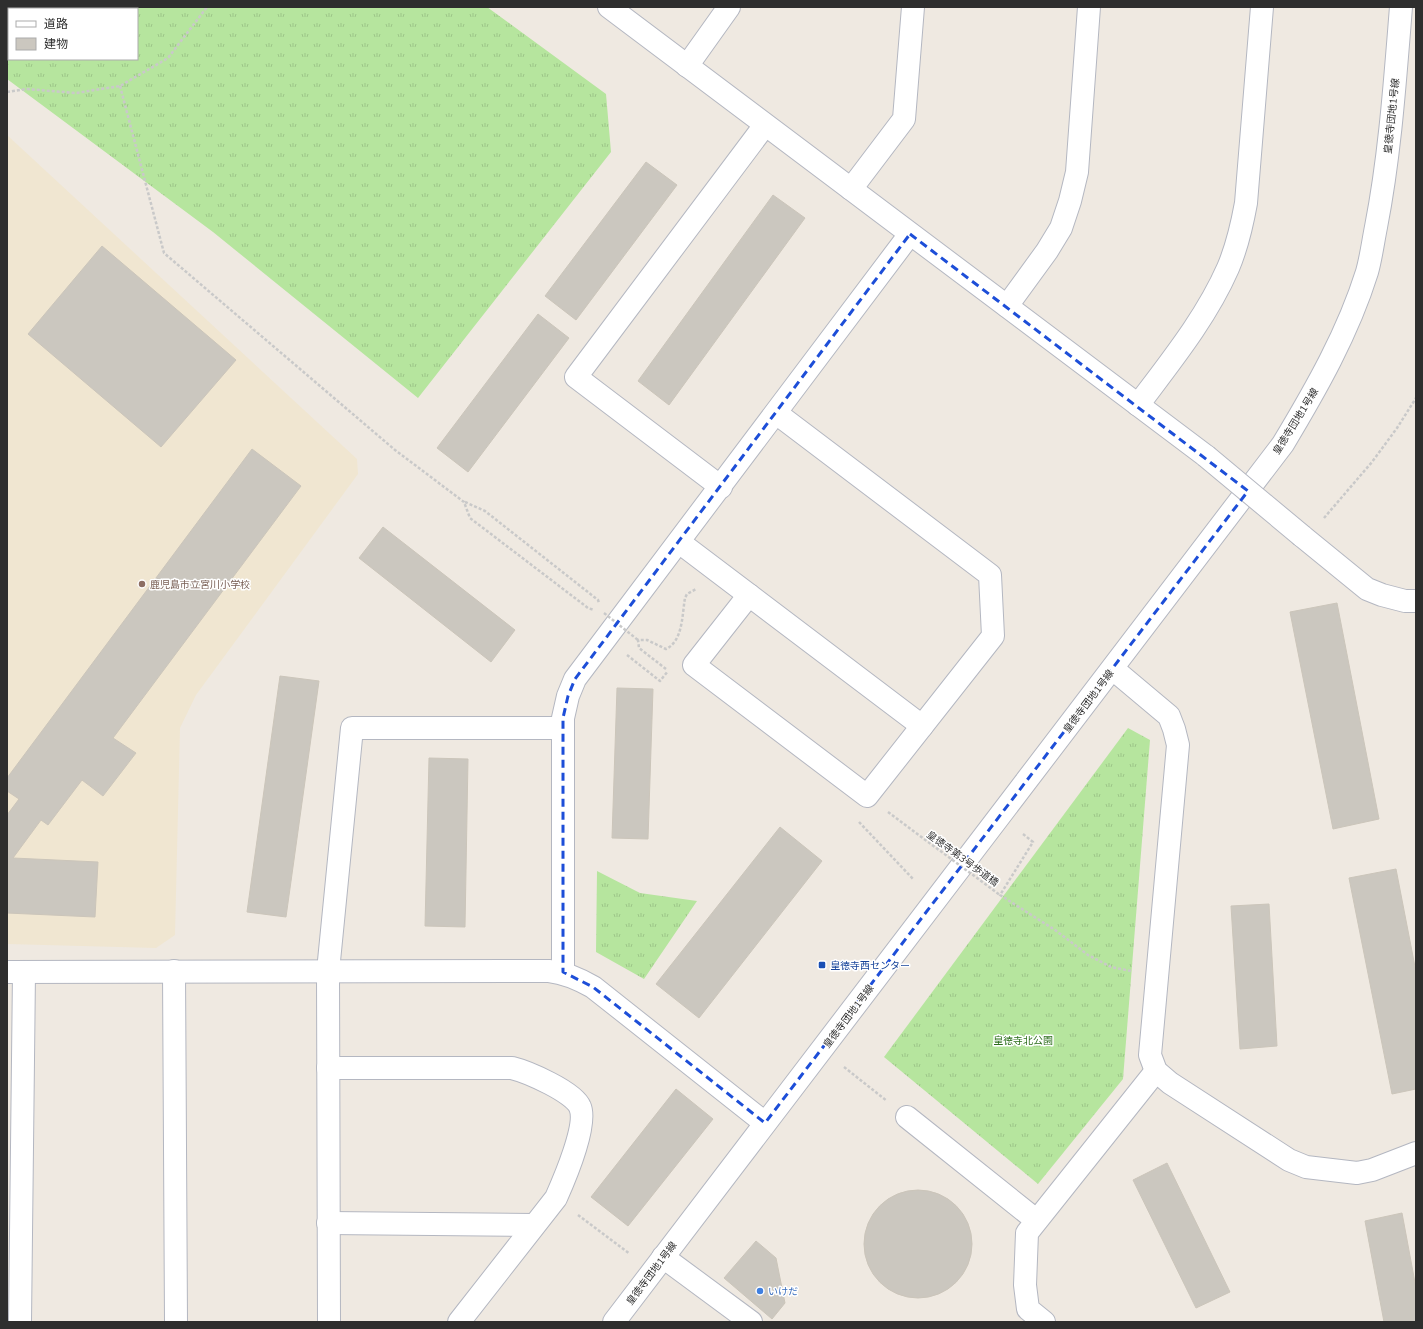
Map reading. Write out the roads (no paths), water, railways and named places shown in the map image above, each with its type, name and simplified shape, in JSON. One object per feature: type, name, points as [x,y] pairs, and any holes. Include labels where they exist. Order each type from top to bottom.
[{"type":"street","points":[[92,7],[121,7]]},
{"type":"street","points":[[609,7],[1206,456],[1367,589],[1382,595],[1405,601],[1416,601]]},
{"type":"street","points":[[687,66],[729,7]]},
{"type":"street","points":[[851,189],[904,119],[913,7]]},
{"type":"street","points":[[1007,306],[1048,251],[1061,228],[1070,201],[1077,172],[1089,7]]},
{"type":"street","points":[[1138,405],[1188,338],[1210,303],[1228,267],[1240,231],[1246,203],[1262,7]]},
{"type":"street","name":"皇徳寺団地1号線","points":[[614,1322],[1283,444],[1314,392],[1349,321],[1367,271],[1383,192],[1394,93],[1400,7]]},
{"type":"street","points":[[720,486],[576,376],[765,125]]},
{"type":"street","points":[[563,972],[562,718],[568,696],[575,679],[910,234]]},
{"type":"street","points":[[749,595],[694,665],[866,796],[992,636],[990,575],[776,413]]},
{"type":"street","points":[[679,542],[922,726]]},
{"type":"street","points":[[1113,669],[1168,716],[1174,729],[1178,745],[1150,1055],[1156,1071],[1170,1082],[1289,1160],[1306,1167],[1357,1173],[1372,1170],[1416,1153]]},
{"type":"street","points":[[329,1322],[328,971],[352,728],[563,728]]},
{"type":"street","points":[[174,971],[176,1322]]},
{"type":"street","points":[[20,1322],[16,972],[563,972],[575,977],[593,988],[765,1123]]},
{"type":"street","points":[[328,1068],[512,1068],[525,1071],[539,1078],[572,1097],[581,1107],[581,1128],[567,1175],[556,1198],[459,1322]]},
{"type":"street","points":[[1044,1322],[1028,1309],[1025,1285],[1027,1233],[1156,1071]]},
{"type":"street","points":[[908,1117],[1036,1220]]},
{"type":"street","points":[[328,1223],[534,1225]]},
{"type":"street","points":[[664,1257],[749,1321]]},
{"type":"place","name":"鹿児島市立宮川小学校","points":[[142,584]]},
{"type":"place","name":"皇徳寺西センター","points":[[822,965]]},
{"type":"place","name":"いけだ","points":[[760,1291]]},
{"type":"park label","name":"皇徳寺北公園","points":[[1023,1040]]}]
